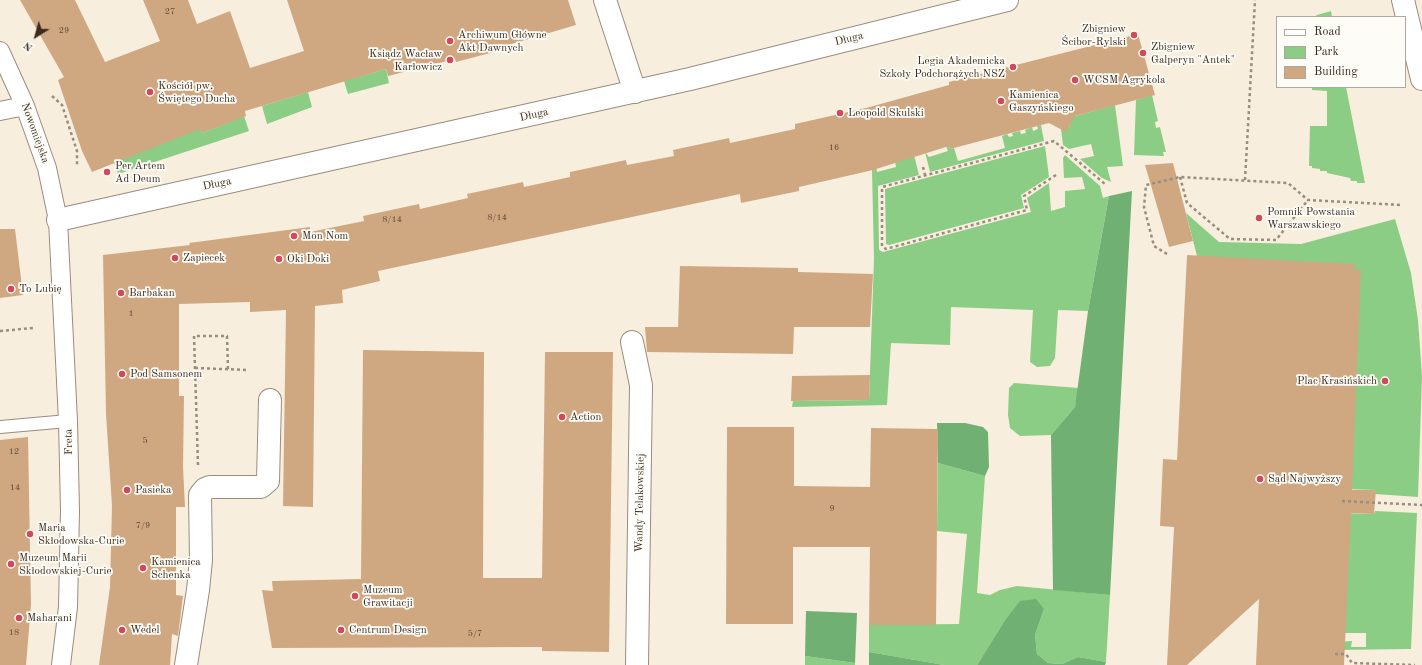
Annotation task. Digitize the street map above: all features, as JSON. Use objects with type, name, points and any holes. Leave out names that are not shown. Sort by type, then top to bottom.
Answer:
[{"type":"street","points":[[605,0],[635,92]]},
{"type":"street","name":"Długa","points":[[58,220],[635,92],[1007,0]]},
{"type":"street","points":[[1403,0],[1422,79]]},
{"type":"street","name":"Nowomiejska","points":[[0,51],[25,106],[47,168],[58,220]]},
{"type":"street","points":[[0,111],[25,106]]},
{"type":"street","name":"Freta","points":[[58,220],[68,421],[70,511],[68,607],[61,665]]},
{"type":"street","name":"Wandy Telakowskiej","points":[[632,342],[641,385],[637,665]]},
{"type":"street","points":[[186,665],[198,590],[201,560],[200,500],[202,491],[210,487],[261,487],[268,481],[270,400]]},
{"type":"lane","points":[[0,427],[68,421]]},
{"type":"path","points":[[1245,180],[1255,0]]},
{"type":"path","points":[[52,96],[62,104],[77,151],[77,167]]},
{"type":"path","points":[[69,128],[74,126]]},
{"type":"path","points":[[1056,175],[1024,196],[1027,210],[886,249],[884,248],[882,187],[1054,141],[1105,184]]},
{"type":"path","points":[[923,167],[925,175]]},
{"type":"path","points":[[1180,177],[1187,203],[1230,239],[1276,240],[1308,200]]},
{"type":"path","points":[[1167,254],[1154,246],[1144,207],[1146,185],[1180,177],[1288,183],[1308,200],[1402,205]]},
{"type":"path","points":[[0,331],[33,328]]},
{"type":"path","points":[[202,491],[198,472],[194,336],[227,336],[228,369]]},
{"type":"path","points":[[195,368],[249,370]]},
{"type":"path","points":[[1342,501],[1422,505]]},
{"type":"path","points":[[1335,654],[1346,654],[1350,664],[1415,665]]},
{"type":"green space","points":[[1331,11],[1332,16],[1316,16]]},
{"type":"green space","points":[[386,69],[389,83],[348,94],[344,81]]},
{"type":"green space","points":[[1312,88],[1346,88],[1365,183],[1357,183],[1357,181],[1351,181],[1350,178],[1327,173],[1327,171],[1320,171],[1320,169],[1309,166],[1310,126],[1327,126],[1327,91],[1312,90]]},
{"type":"green space","points":[[308,92],[312,107],[267,124],[262,106]]},
{"type":"green space","points":[[1152,95],[1158,121],[1155,122],[1156,128],[1160,127],[1166,152],[1163,152],[1164,156],[1134,155],[1136,100]]},
{"type":"green space","points":[[1115,105],[1123,166],[1107,167],[1111,182],[1102,178],[1080,159],[1094,156],[1091,144],[1069,149],[1063,145],[1061,129],[1069,127],[1072,117]]},
{"type":"green space","points":[[244,116],[249,131],[118,174],[114,162],[200,128],[202,133]]},
{"type":"green space","points":[[1041,125],[1044,141],[930,172],[925,152],[929,157],[948,151],[946,146],[949,145],[950,149],[954,148],[958,161],[1005,148],[1002,136],[1007,134],[1009,137],[1013,136],[1012,133],[1020,131],[1021,134],[1026,133],[1025,130],[1032,127],[1033,131],[1038,129],[1037,126]]},
{"type":"green space","points":[[1045,146],[1049,177],[1021,195],[1024,208],[889,245],[886,244],[885,189]]},
{"type":"green space","points":[[914,155],[919,175],[878,186],[879,250],[883,252],[1031,212],[1027,198],[1049,183],[1051,211],[1065,207],[1065,191],[1085,189],[1082,177],[1064,178],[1063,158],[1065,155],[1100,186],[1103,198],[1109,196],[1088,311],[1058,310],[1055,358],[1050,366],[1037,367],[1030,362],[1033,310],[951,307],[950,345],[891,343],[887,405],[792,407],[793,401],[869,400],[874,259],[872,170],[876,166],[877,172],[896,167],[895,161]]},
{"type":"green space","points":[[1132,191],[1110,595],[1053,590],[1051,435],[1075,407],[1088,311],[1109,196]]},
{"type":"green space","points":[[1186,213],[1219,242],[1301,244],[1395,219],[1411,273],[1418,320],[1422,376],[1418,497],[1375,494],[1376,490],[1342,489],[1197,256]]},
{"type":"green space","points":[[1014,383],[1079,388],[1075,407],[1051,435],[1020,436],[1010,428],[1008,415],[1009,388]]},
{"type":"green space","points":[[937,423],[965,423],[983,427],[988,432],[989,467],[985,476],[938,463]]},
{"type":"green space","points":[[938,463],[985,476],[977,593],[990,595],[1000,590],[1017,586],[1110,595],[1106,662],[1078,657],[1062,664],[1048,663],[1037,654],[1035,635],[1044,609],[1020,602],[1005,620],[977,665],[944,665],[869,652],[869,625],[959,624],[967,534],[937,531]]},
{"type":"green space","points":[[1375,511],[1417,513],[1411,649],[1335,650],[1335,642],[1352,641],[1351,647],[1366,647],[1366,633],[1336,633],[1341,513],[1374,514]]},
{"type":"green space","points":[[1036,599],[1044,609],[1035,635],[1037,654],[1048,663],[1062,664],[1078,657],[1106,662],[1105,665],[977,665],[1005,620],[1020,601]]},
{"type":"green space","points":[[806,611],[857,613],[855,663],[805,656]]},
{"type":"green space","points":[[869,652],[944,665],[869,665]]},
{"type":"green space","points":[[805,656],[855,663],[855,665],[805,665]]},
{"type":"building","points":[[20,0],[75,0],[105,62],[160,41],[143,0],[188,0],[197,24],[230,11],[250,68],[304,51],[287,0],[568,0],[576,25],[508,45],[509,48],[456,62],[455,59],[388,76],[386,69],[245,111],[246,116],[202,133],[200,129],[92,172],[82,151],[58,80],[64,77]]},
{"type":"building","points":[[1138,34],[1155,95],[1075,116],[1066,132],[1049,123],[950,149],[949,146],[873,170],[799,187],[799,191],[741,203],[740,194],[378,271],[380,281],[342,290],[343,303],[315,306],[313,507],[283,506],[286,310],[250,312],[250,302],[179,304],[179,396],[184,396],[183,467],[185,507],[176,507],[176,595],[183,596],[178,636],[172,634],[170,665],[99,665],[110,587],[112,506],[106,414],[103,255],[190,245],[189,243],[310,227],[310,232],[364,221],[363,216],[419,204],[420,209],[468,198],[467,194],[523,182],[524,187],[570,177],[570,172],[626,160],[627,165],[674,156],[673,150],[729,138],[730,143],[795,129],[795,124],[866,108],[949,85],[949,82]]},
{"type":"building","points":[[1173,163],[1193,241],[1169,247],[1145,165]]},
{"type":"building","points":[[0,229],[15,229],[23,295],[0,298]]},
{"type":"building","points":[[1187,255],[1355,264],[1355,270],[1361,270],[1352,490],[1376,490],[1374,514],[1351,513],[1344,665],[1256,665],[1259,599],[1187,665],[1167,665],[1174,527],[1160,526],[1163,459],[1177,460]]},
{"type":"building","points":[[680,266],[798,268],[798,272],[873,274],[870,327],[794,327],[793,354],[647,352],[645,327],[678,327]]},
{"type":"building","points":[[363,350],[484,352],[483,578],[542,578],[545,352],[613,352],[609,652],[542,651],[542,647],[272,648],[262,590],[273,591],[272,581],[361,579]]},
{"type":"building","points":[[870,375],[869,400],[791,401],[792,376]]},
{"type":"building","points":[[727,427],[794,427],[794,486],[870,487],[871,428],[938,429],[936,625],[869,625],[870,547],[793,547],[793,624],[726,624]]},
{"type":"building","points":[[28,437],[31,605],[26,665],[0,665],[0,440]]},
{"type":"place","name":"Zbigniew Ścibor-Rylski","points":[[1134,35]]},
{"type":"place","name":"Archiwum Główne Akt Dawnych","points":[[450,41]]},
{"type":"place","name":"Zbigniew Galperyn \"Antek\"","points":[[1143,53]]},
{"type":"place","name":"Ksiądz Wacław Karłowicz","points":[[450,60]]},
{"type":"place","name":"Legia Akademicka Szkoły Podchorążych NSZ","points":[[1013,67]]},
{"type":"place","name":"WCSM Agrykola","points":[[1075,80]]},
{"type":"place","name":"Kościół pw. Świętego Ducha","points":[[150,92]]},
{"type":"place","name":"Kamienica Gaszyńskiego","points":[[1001,101]]},
{"type":"place","name":"Leopold Skulski","points":[[840,113]]},
{"type":"place","name":"Per Artem Ad Deum","points":[[107,172]]},
{"type":"place","name":"Pomnik Powstania Warszawskiego","points":[[1259,218]]},
{"type":"place","name":"Mon Nom","points":[[294,236]]},
{"type":"place","name":"Zapiecek","points":[[175,258]]},
{"type":"place","name":"Oki Doki","points":[[279,259]]},
{"type":"place","name":"To Lubię","points":[[11,289]]},
{"type":"place","name":"Barbakan","points":[[121,293]]},
{"type":"place","name":"Pod Samsonem","points":[[122,374]]},
{"type":"place","name":"Plac Krasińskich","points":[[1385,381]]},
{"type":"place","name":"Action","points":[[562,417]]},
{"type":"place","name":"Sąd Najwyższy","points":[[1260,479]]},
{"type":"place","name":"Pasieka","points":[[127,490]]},
{"type":"place","name":"Maria Skłodowska-Curie","points":[[30,534]]},
{"type":"place","name":"Muzeum Marii Skłodowskiej-Curie","points":[[11,564]]},
{"type":"place","name":"Kamienica Schenka","points":[[143,568]]},
{"type":"place","name":"Muzeum Grawitacji","points":[[355,596]]},
{"type":"place","name":"Maharani","points":[[19,618]]},
{"type":"place","name":"Wedel","points":[[122,630]]},
{"type":"place","name":"Centrum Design","points":[[341,630]]}]
